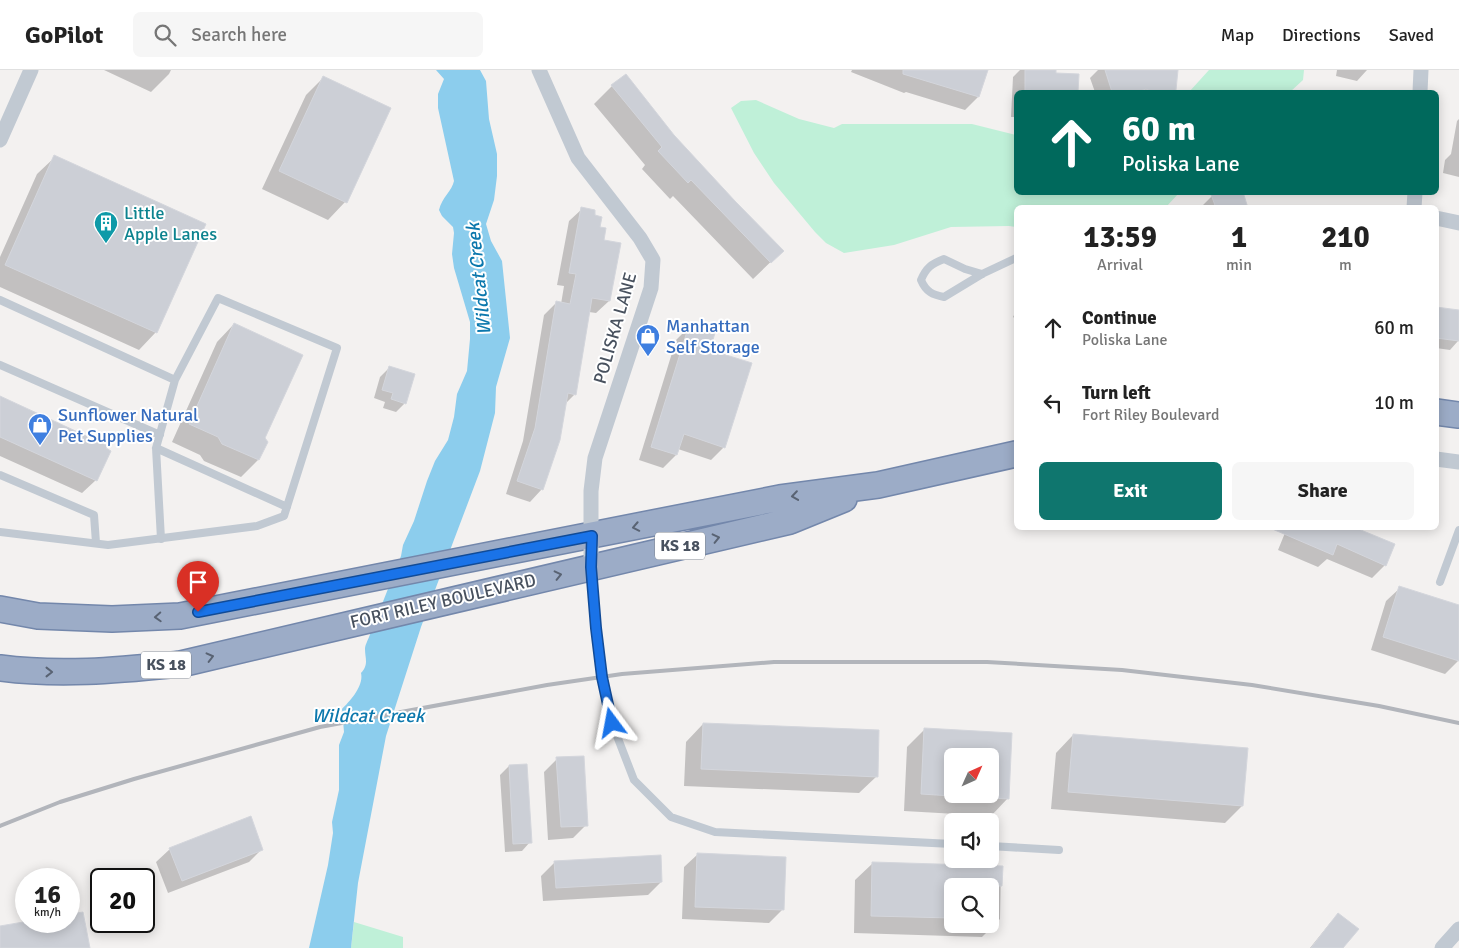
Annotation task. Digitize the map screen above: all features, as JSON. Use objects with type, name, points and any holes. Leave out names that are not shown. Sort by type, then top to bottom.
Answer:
[{"type":"highway","points":[[1439,412],[1459,415]]},
{"type":"highway","name":"FORT RILEY BOULEVARD","points":[[0,609],[38,616],[112,619],[180,616],[780,498],[878,485],[1014,454]]},
{"type":"highway","name":"FORT RILEY BOULEVARD","points":[[0,668],[26,671],[100,672],[181,664],[790,521],[878,485]]},
{"type":"street","points":[[0,140],[31,70]]},
{"type":"street","name":"POLISKA LANE","points":[[539,70],[578,158],[640,238],[653,260],[651,288],[595,458],[591,491],[591,567]]},
{"type":"street","points":[[1420,90],[1421,70]]},
{"type":"street","points":[[1439,219],[1459,223]]},
{"type":"street","points":[[1439,459],[1459,462]]},
{"type":"street","points":[[1442,948],[1459,929]]},
{"type":"lane","points":[[982,274],[965,269],[944,259],[935,262],[926,269],[922,280],[925,288],[933,295],[944,297],[982,274],[1014,259]]},
{"type":"lane","points":[[0,532],[108,544],[161,538],[257,526],[284,516],[337,348],[218,298],[175,380],[156,448],[161,538]]},
{"type":"lane","points":[[0,300],[175,380]]},
{"type":"lane","points":[[0,365],[160,435]]},
{"type":"lane","points":[[156,448],[286,507]]},
{"type":"lane","points":[[0,475],[94,515],[96,543]]},
{"type":"lane","points":[[1440,582],[1459,530]]},
{"type":"lane","points":[[591,567],[602,677],[612,723],[634,780],[671,817],[715,832],[944,844]]},
{"type":"lane","points":[[999,847],[1059,850]]},
{"type":"green space","points":[[1209,70],[1304,70],[1303,80],[1292,90],[1191,90]]},
{"type":"green space","points":[[756,100],[799,119],[834,128],[842,124],[972,124],[1014,134],[1014,195],[1177,195],[1168,205],[1014,205],[1014,227],[951,227],[894,245],[844,253],[826,243],[815,232],[774,183],[754,153],[731,108],[741,101]]},
{"type":"green space","points":[[354,922],[403,937],[403,948],[351,948]]},
{"type":"water","name":"Wildcat Creek","points":[[436,70],[480,70],[486,81],[489,119],[497,154],[497,176],[494,200],[486,224],[491,241],[502,261],[510,338],[496,387],[495,413],[480,471],[421,627],[386,736],[358,883],[351,948],[309,948],[328,865],[333,833],[332,822],[339,790],[339,745],[344,732],[342,709],[356,693],[360,683],[361,673],[366,664],[366,644],[401,556],[403,545],[414,521],[435,461],[448,440],[457,394],[467,371],[470,322],[454,268],[452,254],[453,227],[439,210],[454,181],[438,108],[438,94],[444,79]]},
{"type":"building","points":[[903,70],[988,70],[979,97],[903,74]]},
{"type":"building","points":[[1025,70],[1056,70],[1056,73],[1079,74],[1078,90],[1025,90]]},
{"type":"building","points":[[1105,70],[1178,70],[1176,90],[1111,90]]},
{"type":"building","points":[[626,74],[674,135],[784,251],[771,263],[691,180],[688,183],[658,151],[662,147],[611,85]]},
{"type":"building","points":[[323,76],[391,108],[347,203],[279,171]]},
{"type":"building","name":"Little Apple Lanes","points":[[54,155],[206,224],[157,333],[5,265]]},
{"type":"building","points":[[1211,195],[1244,195],[1247,205],[1215,205]]},
{"type":"building","points":[[581,207],[595,210],[595,215],[602,217],[600,227],[606,228],[604,240],[621,243],[610,301],[592,298],[576,395],[568,393],[560,440],[543,490],[517,481],[535,428],[556,301],[570,304],[576,274],[569,273]]},
{"type":"building","points":[[1439,307],[1459,310],[1459,341],[1439,338]]},
{"type":"building","points":[[234,323],[303,355],[265,438],[268,442],[259,460],[222,444],[218,437],[189,424]]},
{"type":"building","points":[[689,325],[715,333],[710,350],[752,363],[725,448],[684,434],[677,455],[651,447]]},
{"type":"building","points":[[389,366],[415,374],[406,404],[391,399],[393,393],[382,390]]},
{"type":"building","points":[[0,396],[108,446],[106,448],[111,451],[97,481],[0,437]]},
{"type":"building","points":[[1275,530],[1361,530],[1395,544],[1386,566],[1337,544],[1333,555]]},
{"type":"building","points":[[1399,586],[1459,605],[1459,661],[1383,637]]},
{"type":"building","points":[[703,723],[879,730],[878,777],[701,769]]},
{"type":"building","points":[[924,728],[1012,733],[1009,799],[999,798],[999,748],[944,748],[944,795],[921,794]]},
{"type":"building","points":[[1073,734],[1248,748],[1243,806],[1068,792]]},
{"type":"building","points":[[584,756],[588,826],[561,827],[556,757]]},
{"type":"building","points":[[527,764],[532,843],[513,844],[509,765]]},
{"type":"building","points":[[251,816],[263,850],[182,881],[169,848]]},
{"type":"building","points":[[697,853],[786,857],[784,910],[695,907]]},
{"type":"building","points":[[661,855],[662,882],[556,888],[554,861]]},
{"type":"building","points":[[872,862],[944,864],[944,868],[999,868],[999,866],[1003,866],[1002,886],[999,886],[999,878],[944,878],[944,918],[871,916]]},
{"type":"building","points":[[80,912],[83,912],[90,948],[0,948],[0,926],[15,923],[15,933],[80,933]]},
{"type":"building","points":[[1338,913],[1359,929],[1343,948],[1311,948]]},
{"type":"railway","points":[[0,826],[60,802],[134,779],[320,727],[547,685],[622,674],[774,662],[987,662],[1122,670],[1252,685],[1379,706],[1459,723]]},
{"type":"place","name":"Little Apple Lanes","points":[[106,244]]},
{"type":"place","name":"Manhattan Self Storage","points":[[648,357]]},
{"type":"place","name":"Sunflower Natural Pet Supplies","points":[[40,446]]},
{"type":"route","points":[[198,612],[592,536],[591,567],[596,628],[602,677],[612,723]]}]
